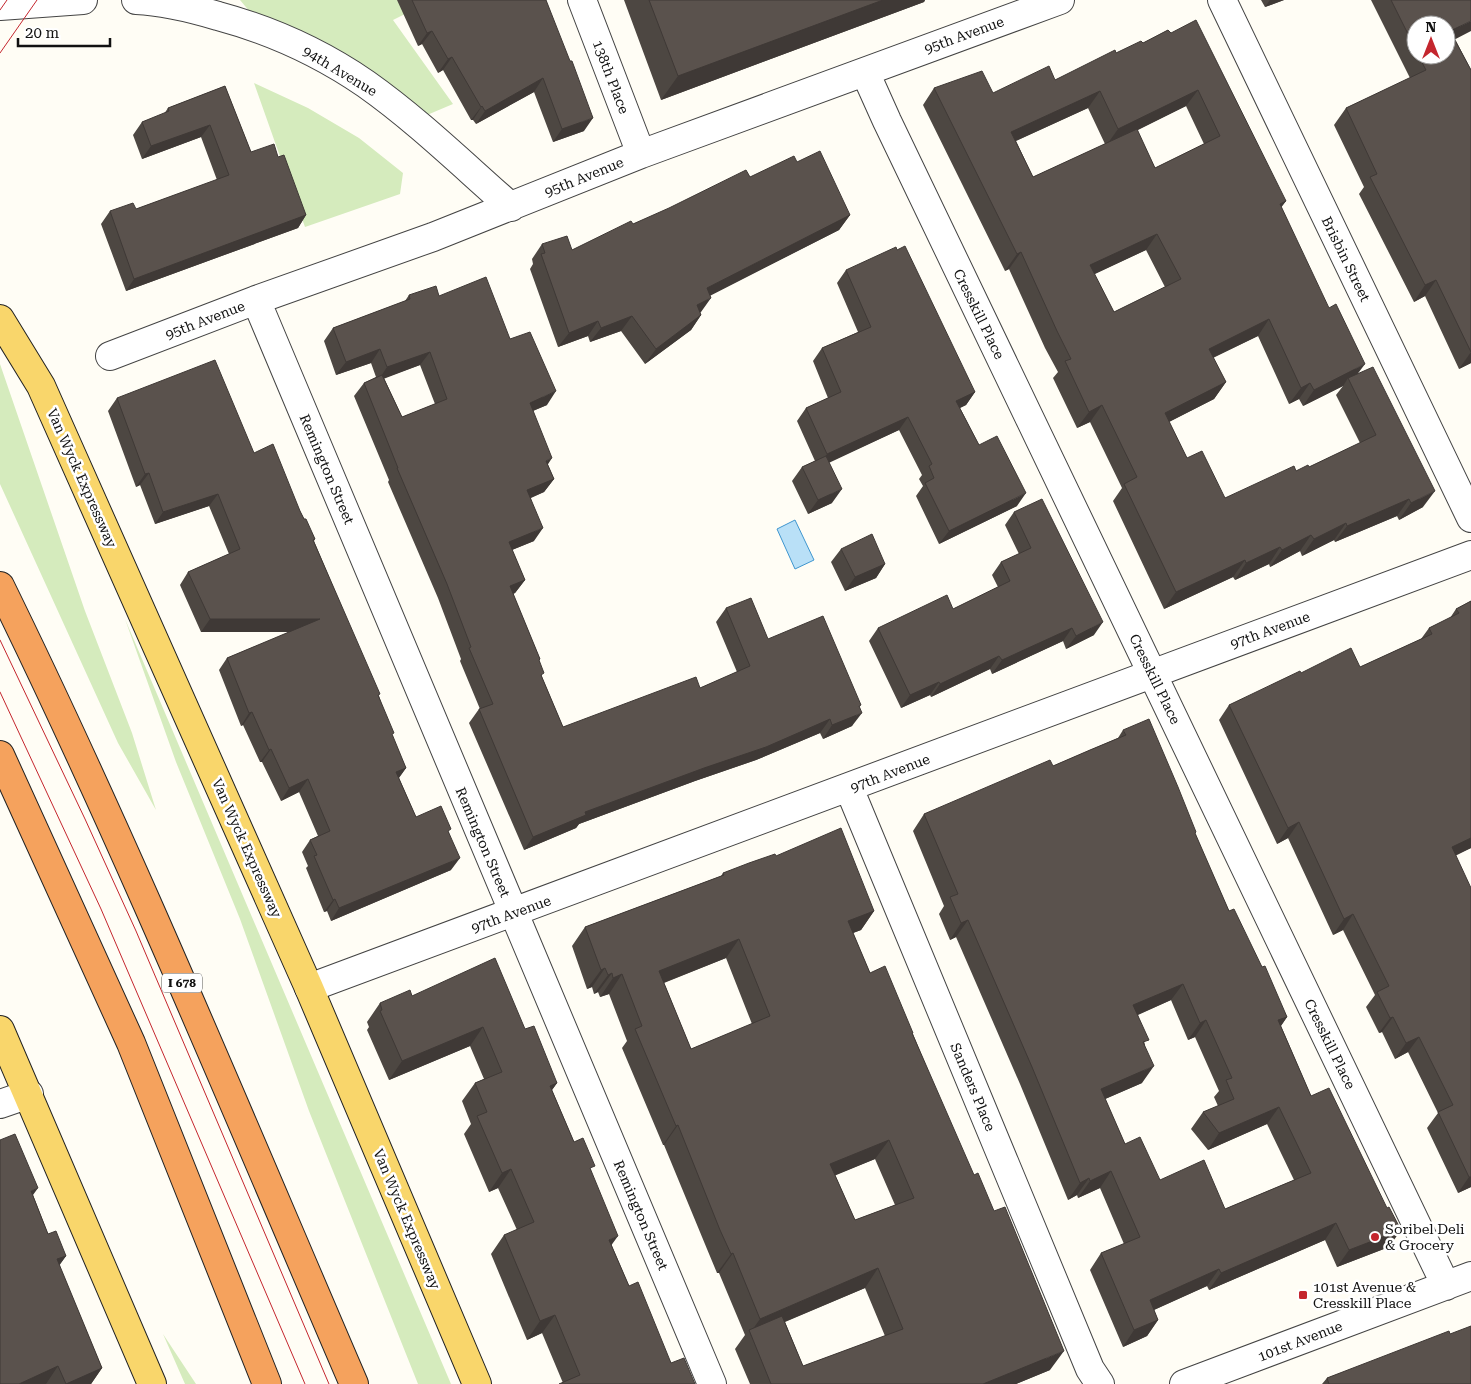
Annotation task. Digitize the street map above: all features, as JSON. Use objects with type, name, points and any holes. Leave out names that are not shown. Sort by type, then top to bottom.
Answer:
[{"type":"highway","name":"I 678","points":[[0,586],[51,691],[200,1024],[354,1384]]},
{"type":"highway","points":[[0,756],[131,1042],[266,1384]]},
{"type":"main road","name":"Van Wyck Expressway","points":[[0,319],[41,386],[309,988],[477,1384]]},
{"type":"main road","points":[[0,1030],[152,1384]]},
{"type":"street","points":[[0,6],[84,0]]},
{"type":"street","name":"94th Avenue","points":[[136,0],[191,8],[242,23],[278,36],[314,53],[365,84],[446,150],[511,207]]},
{"type":"street","name":"138th Place","points":[[582,0],[641,154]]},
{"type":"street","name":"95th Avenue","points":[[110,356],[256,300],[433,237],[641,154],[1060,0]]},
{"type":"street","name":"Brisbin Street","points":[[1222,0],[1471,518]]},
{"type":"street","name":"Cresskill Place","points":[[865,72],[881,109],[1446,1286]]},
{"type":"street","name":"Remington Street","points":[[256,300],[712,1384]]},
{"type":"street","name":"97th Avenue","points":[[309,988],[1471,555]]},
{"type":"street","name":"Sanders Place","points":[[848,788],[1086,1360],[1100,1384]]},
{"type":"street","points":[[0,1104],[29,1094]]},
{"type":"street","name":"101st Avenue","points":[[1184,1384],[1471,1276]]},
{"type":"green space","points":[[240,0],[403,0],[407,13],[393,20],[453,104],[427,115],[368,70],[303,32],[250,12]]},
{"type":"green space","points":[[254,83],[308,108],[359,138],[403,173],[400,194],[305,227]]},
{"type":"green space","points":[[0,364],[85,611],[132,733],[156,810],[118,743],[0,484]]},
{"type":"green space","points":[[125,619],[451,1384],[418,1384],[309,1111],[240,919],[176,762]]},
{"type":"green space","points":[[163,1334],[196,1384],[185,1384]]},
{"type":"water","points":[[795,520],[814,560],[795,569],[777,529]]},
{"type":"building","points":[[412,0],[546,0],[570,61],[572,61],[593,118],[562,129],[543,78],[485,111],[452,57],[448,59],[432,31],[427,33]]},
{"type":"building","points":[[649,0],[883,0],[678,76]]},
{"type":"building","points":[[1391,0],[1471,0],[1471,21],[1456,28],[1456,15],[1406,15],[1406,30]]},
{"type":"building","points":[[1196,20],[1286,201],[1280,204],[1329,308],[1336,304],[1365,364],[1314,390],[1310,383],[1301,388],[1269,319],[1209,349],[1226,382],[1165,413],[1187,458],[1202,451],[1225,498],[1294,466],[1296,471],[1308,465],[1309,467],[1376,435],[1348,378],[1373,367],[1435,491],[1411,503],[1409,499],[1347,526],[1346,523],[1314,539],[1311,535],[1282,550],[1280,547],[1246,563],[1245,560],[1176,592],[1124,484],[1137,477],[1102,405],[1089,412],[1065,361],[1071,359],[1021,252],[1017,254],[934,88],[982,71],[993,93],[1049,66],[1055,80],[1115,50],[1116,53],[1141,41],[1143,43],[1168,30],[1171,33]],"holes":[[[1198,90],[1220,136],[1155,168],[1137,129],[1033,177],[1011,132],[1100,91],[1118,129]],[[1157,234],[1181,279],[1114,312],[1090,265]]]},
{"type":"building","points":[[1456,42],[1471,70],[1471,352],[1436,280],[1425,285],[1370,177],[1377,174],[1346,108],[1426,70],[1423,65],[1456,65]]},
{"type":"building","points":[[225,86],[251,152],[274,144],[278,157],[284,155],[306,215],[134,279],[110,211],[133,203],[136,209],[229,175],[210,125],[151,146],[142,122],[169,111],[168,108]]},
{"type":"building","points":[[820,151],[850,215],[707,288],[711,298],[697,305],[701,315],[656,349],[632,316],[601,328],[598,321],[569,333],[541,254],[545,253],[542,244],[567,236],[572,250],[631,221],[633,224],[669,208],[746,170],[750,177],[794,156],[797,162]]},
{"type":"building","points":[[905,246],[975,392],[956,401],[979,445],[997,436],[1026,493],[949,531],[925,483],[934,478],[929,466],[932,464],[908,417],[827,454],[806,408],[841,392],[822,348],[871,327],[846,270],[896,247],[897,250]]},
{"type":"building","points":[[486,277],[510,339],[530,332],[556,391],[530,403],[552,458],[546,461],[554,479],[527,490],[543,528],[509,542],[525,580],[510,586],[540,659],[544,673],[541,675],[563,727],[696,677],[700,688],[750,666],[726,608],[751,598],[768,639],[823,616],[861,705],[859,706],[862,713],[832,725],[830,719],[766,747],[585,812],[586,815],[533,837],[479,709],[493,704],[469,648],[471,647],[447,584],[397,468],[364,383],[382,375],[402,417],[447,399],[430,352],[387,367],[380,349],[346,362],[333,328],[410,299],[409,295],[436,286],[439,296]]},
{"type":"building","points":[[215,360],[254,453],[273,444],[300,511],[304,519],[306,519],[315,539],[313,540],[380,694],[378,695],[406,768],[396,772],[416,817],[441,806],[451,829],[448,831],[460,858],[339,908],[335,899],[333,900],[314,856],[317,855],[310,840],[330,831],[308,779],[289,788],[252,712],[249,713],[227,658],[320,619],[210,619],[188,572],[240,549],[218,494],[163,512],[149,473],[145,474],[117,398]]},
{"type":"building","points":[[826,456],[842,489],[818,500],[802,467]]},
{"type":"building","points":[[1042,499],[1103,622],[1076,636],[1072,628],[1002,660],[999,656],[940,684],[939,682],[910,695],[878,628],[947,595],[953,609],[1010,581],[1001,562],[1031,548],[1014,512]]},
{"type":"building","points":[[872,534],[885,564],[855,577],[841,549]]},
{"type":"building","points":[[1471,601],[1471,838],[1452,847],[1471,888],[1471,1177],[1469,1177],[1438,1112],[1453,1105],[1419,1037],[1406,1043],[1393,1017],[1390,1018],[1377,992],[1389,986],[1353,914],[1344,919],[1299,822],[1288,828],[1229,705],[1351,648],[1360,667],[1432,634],[1429,628],[1459,613],[1456,609]]},
{"type":"building","points":[[1149,719],[1229,911],[1234,909],[1262,967],[1265,966],[1287,1017],[1278,1020],[1311,1096],[1329,1088],[1387,1208],[1389,1207],[1401,1230],[1349,1250],[1336,1223],[1221,1273],[1219,1269],[1150,1300],[1158,1320],[1134,1330],[1101,1253],[1140,1237],[1111,1171],[1090,1181],[1089,1178],[1080,1183],[968,920],[961,923],[950,897],[958,894],[924,814],[1050,760],[1053,766],[1126,735],[1123,730]],"holes":[[[1183,984],[1200,1023],[1206,1020],[1232,1078],[1226,1080],[1234,1099],[1203,1112],[1219,1133],[1279,1107],[1311,1173],[1225,1209],[1204,1160],[1160,1180],[1140,1137],[1125,1144],[1101,1089],[1154,1066],[1143,1042],[1149,1040],[1133,1005]]]},
{"type":"building","points":[[841,828],[874,911],[848,921],[870,973],[885,966],[974,1175],[978,1173],[994,1211],[1005,1207],[1064,1351],[983,1384],[771,1384],[749,1330],[782,1316],[803,1366],[903,1329],[878,1268],[760,1319],[733,1253],[731,1254],[720,1230],[678,1125],[676,1126],[635,1029],[642,1026],[622,974],[613,978],[612,973],[608,975],[605,968],[601,970],[585,927],[724,875],[723,873],[749,863],[775,854],[776,856]],"holes":[[[739,939],[770,1016],[691,1049],[659,971]],[[889,1140],[914,1198],[855,1220],[830,1164]]]},
{"type":"building","points":[[495,958],[525,1029],[534,1026],[557,1083],[550,1086],[574,1142],[583,1138],[595,1166],[590,1168],[618,1236],[609,1240],[629,1286],[638,1282],[671,1363],[684,1358],[695,1384],[559,1384],[580,1375],[555,1315],[540,1321],[504,1235],[534,1222],[511,1169],[502,1173],[477,1116],[487,1112],[475,1083],[502,1072],[483,1027],[402,1061],[380,1011],[382,1010],[380,1003],[410,990],[412,996]]},
{"type":"building","points":[[15,1134],[38,1188],[31,1191],[48,1234],[56,1231],[66,1256],[57,1259],[102,1368],[66,1384],[58,1366],[19,1384],[0,1384],[0,1140]]},
{"type":"building","points":[[1471,1326],[1471,1384],[1329,1384],[1327,1378],[1449,1331],[1450,1334]]},
{"type":"tram line","points":[[0,10],[7,0]]},
{"type":"tram line","points":[[0,53],[37,0]]},
{"type":"tram line","points":[[0,640],[136,931],[329,1384]]},
{"type":"tram line","points":[[0,692],[101,909],[305,1384]]},
{"type":"place","name":"Soribel Deli & Grocery","points":[[1375,1237]]},
{"type":"place","name":"101st Avenue & Cresskill Place","points":[[1303,1295]]}]
